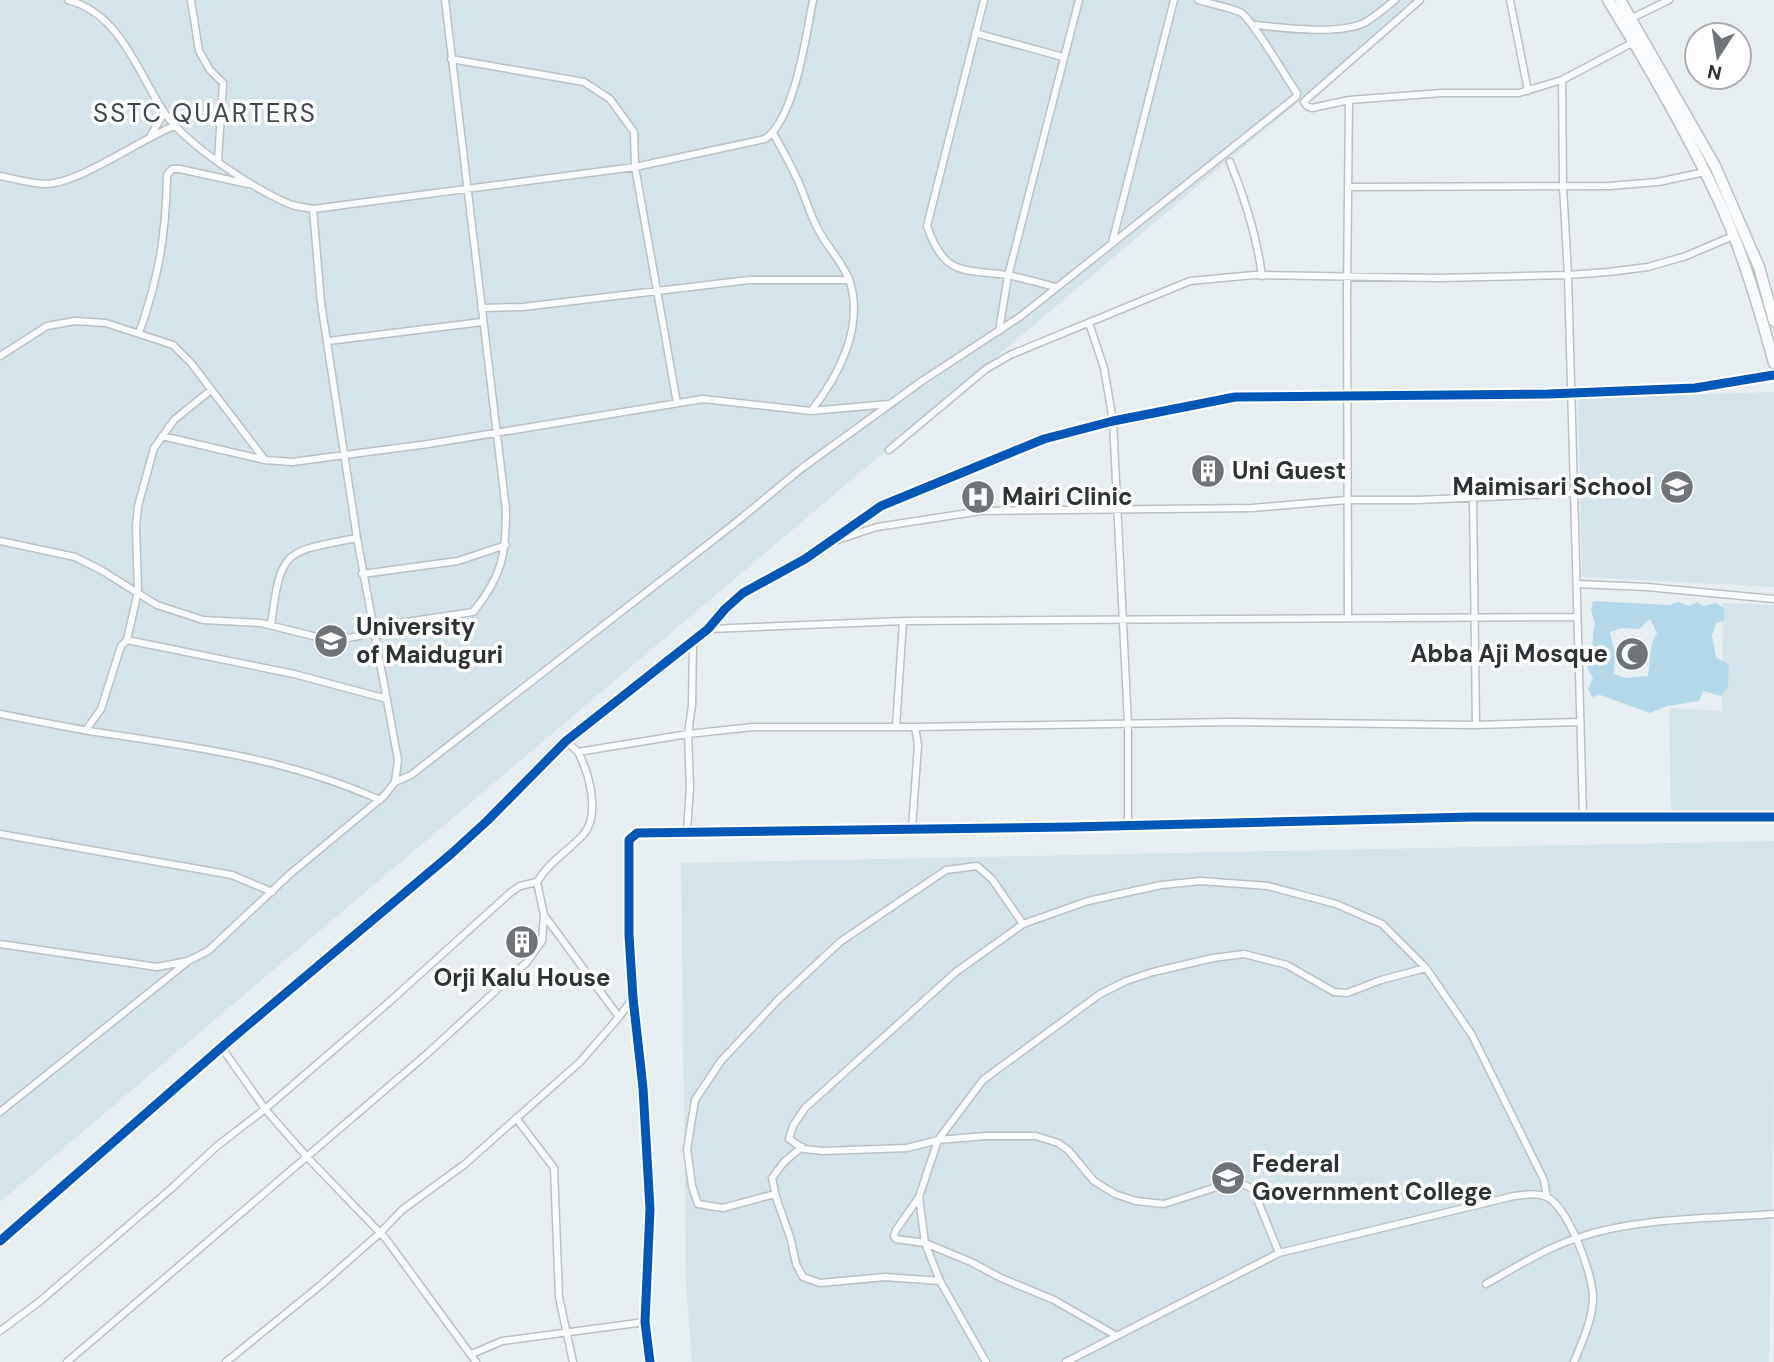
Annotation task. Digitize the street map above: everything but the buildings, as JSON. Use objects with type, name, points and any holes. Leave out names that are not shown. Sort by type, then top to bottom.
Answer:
[{"type":"highway","points":[[1608,0],[1627,21],[1695,141],[1757,300],[1774,363]]},
{"type":"highway","points":[[1620,0],[1634,42],[1695,141],[1714,166],[1755,257],[1774,321]]},
{"type":"street","points":[[68,0],[98,16],[113,29],[129,50],[174,126],[251,185],[287,204],[313,209],[635,167],[765,139],[773,134],[792,96],[813,0]]},
{"type":"street","points":[[191,0],[199,51],[210,70],[223,83],[218,160]]},
{"type":"street","points":[[0,541],[75,557],[138,591],[157,605],[203,620],[271,625],[313,636],[342,639],[359,636],[373,627],[473,612],[502,566],[506,545],[506,510],[445,0]]},
{"type":"street","points":[[984,0],[927,226],[934,246],[952,265],[969,272],[1008,275],[1055,287]]},
{"type":"street","points":[[999,332],[1008,275],[1079,0]]},
{"type":"street","points":[[1112,243],[1174,0]]},
{"type":"street","points":[[0,1112],[188,961],[208,951],[290,874],[380,800],[395,782],[411,775],[802,468],[943,368],[999,332],[1296,97],[1297,93],[1260,39],[1255,25],[1241,12],[1198,0]]},
{"type":"street","points":[[1255,25],[1306,29],[1352,27],[1372,18],[1395,0]]},
{"type":"street","points":[[1420,0],[1304,102],[1307,106],[1442,93],[1519,93],[1562,80],[1634,42]]},
{"type":"street","points":[[1510,0],[1528,90]]},
{"type":"street","points":[[1627,21],[1669,0]]},
{"type":"street","points":[[975,33],[1063,57]]},
{"type":"street","points":[[451,59],[584,82],[610,99],[635,132],[635,167],[677,403]]},
{"type":"street","points":[[1562,80],[1583,816]]},
{"type":"street","points":[[1348,618],[1349,100]]},
{"type":"street","points":[[151,135],[164,113]]},
{"type":"street","points":[[0,176],[45,184],[70,180],[151,135],[174,126]]},
{"type":"street","points":[[773,134],[799,183],[818,229],[849,280],[854,313],[838,373],[811,411]]},
{"type":"street","points":[[1230,163],[1259,251],[1262,276]]},
{"type":"street","points":[[139,332],[150,303],[164,244],[167,175],[172,169],[180,169],[251,185]]},
{"type":"street","points":[[1348,187],[1609,186],[1658,182],[1705,172]]},
{"type":"street","points":[[313,209],[321,303],[362,574],[398,760],[395,782]]},
{"type":"street","points":[[889,450],[986,369],[1010,355],[1128,304],[1190,281],[1262,276],[1439,278],[1568,275],[1648,267],[1686,256],[1733,236]]},
{"type":"street","points":[[481,308],[523,307],[749,280],[849,280]]},
{"type":"street","points":[[328,341],[482,322]]},
{"type":"street","points":[[0,356],[47,326],[66,323],[106,323],[173,345],[191,363],[265,460]]},
{"type":"street","points":[[1089,323],[1104,368],[1113,421],[1128,724],[1128,825]]},
{"type":"street","points":[[0,1241],[460,846],[566,741],[708,629],[743,593],[829,542],[881,506],[1044,439],[1113,421],[1235,397],[1571,393],[1695,388],[1774,375]]},
{"type":"street","points":[[86,730],[101,709],[121,646],[127,640],[138,591],[138,506],[155,448],[174,420],[211,390]]},
{"type":"street","points":[[162,436],[265,460],[292,462],[498,433],[677,403],[715,400],[811,411],[891,404]]},
{"type":"street","points":[[829,542],[877,527],[981,511],[1252,508],[1347,500],[1574,493]]},
{"type":"street","points":[[1473,498],[1476,725]]},
{"type":"street","points":[[271,625],[276,588],[283,565],[294,553],[305,548],[357,538]]},
{"type":"street","points":[[362,574],[458,561],[506,545]]},
{"type":"street","points":[[1577,584],[1647,587],[1774,599]]},
{"type":"street","points":[[708,629],[903,621],[1348,618],[1476,620],[1577,617]]},
{"type":"street","points":[[896,727],[903,621]]},
{"type":"street","points":[[127,640],[294,674],[387,699]]},
{"type":"street","points":[[687,831],[693,640]]},
{"type":"street","points":[[0,714],[222,751],[312,772],[380,800]]},
{"type":"street","points":[[578,752],[688,734],[753,727],[1230,722],[1476,725],[1580,722]]},
{"type":"street","points":[[912,829],[918,746],[915,727]]},
{"type":"street","points":[[67,1362],[438,1045],[527,962],[542,941],[544,915],[537,882],[545,868],[585,833],[593,813],[587,768],[578,752],[566,741]]},
{"type":"street","points":[[650,1362],[645,1322],[650,1209],[643,1088],[629,935],[629,840],[637,833],[1583,816],[1774,817]]},
{"type":"street","points":[[0,834],[232,875],[272,892]]},
{"type":"street","points":[[775,1194],[723,1208],[698,1204],[692,1186],[687,1150],[695,1100],[721,1061],[778,1000],[840,942],[946,870],[977,866],[992,879],[1024,924]]},
{"type":"street","points":[[1279,1253],[1253,1189],[1240,1183],[1223,1185],[1164,1204],[1149,1204],[1115,1194],[1094,1181],[1068,1150],[1058,1143],[1035,1136],[938,1140],[907,1148],[879,1150],[823,1151],[802,1147],[789,1139],[793,1126],[805,1108],[956,972],[1024,924],[1088,901],[1161,885],[1201,881],[1268,886],[1336,904],[1382,924],[1426,968],[1472,1035],[1508,1102],[1544,1180],[1547,1197]]},
{"type":"street","points":[[0,1331],[39,1302],[217,1146],[265,1109],[388,1003],[510,892],[520,886],[537,882]]},
{"type":"street","points":[[544,915],[620,1017]]},
{"type":"street","points":[[0,944],[157,967],[188,961]]},
{"type":"street","points":[[1115,1335],[1054,1300],[925,1243],[896,1239],[894,1236],[919,1197],[938,1140],[983,1080],[1100,994],[1126,981],[1213,958],[1244,954],[1287,965],[1334,992],[1347,993],[1381,980],[1426,968]]},
{"type":"street","points":[[226,1362],[380,1233],[402,1210],[465,1164],[580,1062],[620,1017],[633,998]]},
{"type":"street","points":[[222,1048],[265,1109],[380,1233],[476,1362]]},
{"type":"street","points":[[516,1118],[554,1168],[559,1297],[573,1362]]},
{"type":"street","points":[[802,1147],[784,1162],[772,1178],[796,1265],[803,1277],[820,1283],[885,1277],[940,1280]]},
{"type":"street","points":[[1066,1362],[1279,1253],[1514,1196],[1534,1194],[1547,1197],[1567,1218],[1589,1269],[1593,1301],[1589,1324],[1574,1362]]},
{"type":"street","points":[[919,1197],[925,1243],[940,1280],[986,1362]]},
{"type":"street","points":[[1486,1284],[1575,1239],[1655,1222],[1774,1214]]},
{"type":"street","points":[[472,1354],[502,1341],[645,1322]]},
{"type":"shaded area","name":"University of Maiduguri","points":[[0,0],[1414,0],[1372,41],[0,1202]]},
{"type":"shaded area","name":"Maimisari School","points":[[1774,392],[1774,587],[1582,577],[1578,398]]},
{"type":"shaded area","points":[[1593,601],[1669,605],[1678,602],[1689,606],[1697,602],[1704,606],[1716,603],[1724,608],[1724,621],[1716,623],[1712,636],[1716,657],[1729,665],[1728,686],[1721,696],[1703,691],[1699,701],[1667,706],[1650,713],[1600,695],[1592,697],[1588,689],[1593,678],[1587,664],[1595,624],[1591,610]],"holes":[[[1650,619],[1657,633],[1651,649],[1648,676],[1625,678],[1614,674],[1615,654],[1610,632],[1622,628],[1639,629]]]},
{"type":"shaded area","points":[[1723,603],[1774,605],[1774,812],[1671,811],[1669,708],[1722,711]]},
{"type":"shaded area","name":"Federal Government College","points":[[1774,841],[1774,1073],[1769,1362],[692,1362],[686,1282],[681,863]]},
{"type":"cycle path","points":[[0,1241],[230,1040],[451,854],[566,741],[708,629],[743,593],[805,559],[881,506],[1044,439],[1113,421],[1235,397],[1548,394],[1695,388],[1774,375]]},
{"type":"cycle path","points":[[650,1362],[645,1322],[650,1209],[643,1088],[629,935],[629,840],[637,833],[1072,827],[1471,817],[1774,817]]},
{"type":"place","name":"Uni Guest","points":[[1208,471]]},
{"type":"place","name":"Maimisari School","points":[[1677,487]]},
{"type":"place","name":"Mairi Clinic","points":[[978,497]]},
{"type":"place","name":"University of Maiduguri","points":[[331,641]]},
{"type":"place","name":"Abba Aji Mosque","points":[[1632,654]]},
{"type":"place","name":"Orji Kalu House","points":[[522,942]]},
{"type":"place","name":"Federal Government College","points":[[1228,1178]]},
{"type":"district","name":"SSTC QUARTERS","points":[[205,113]]}]
